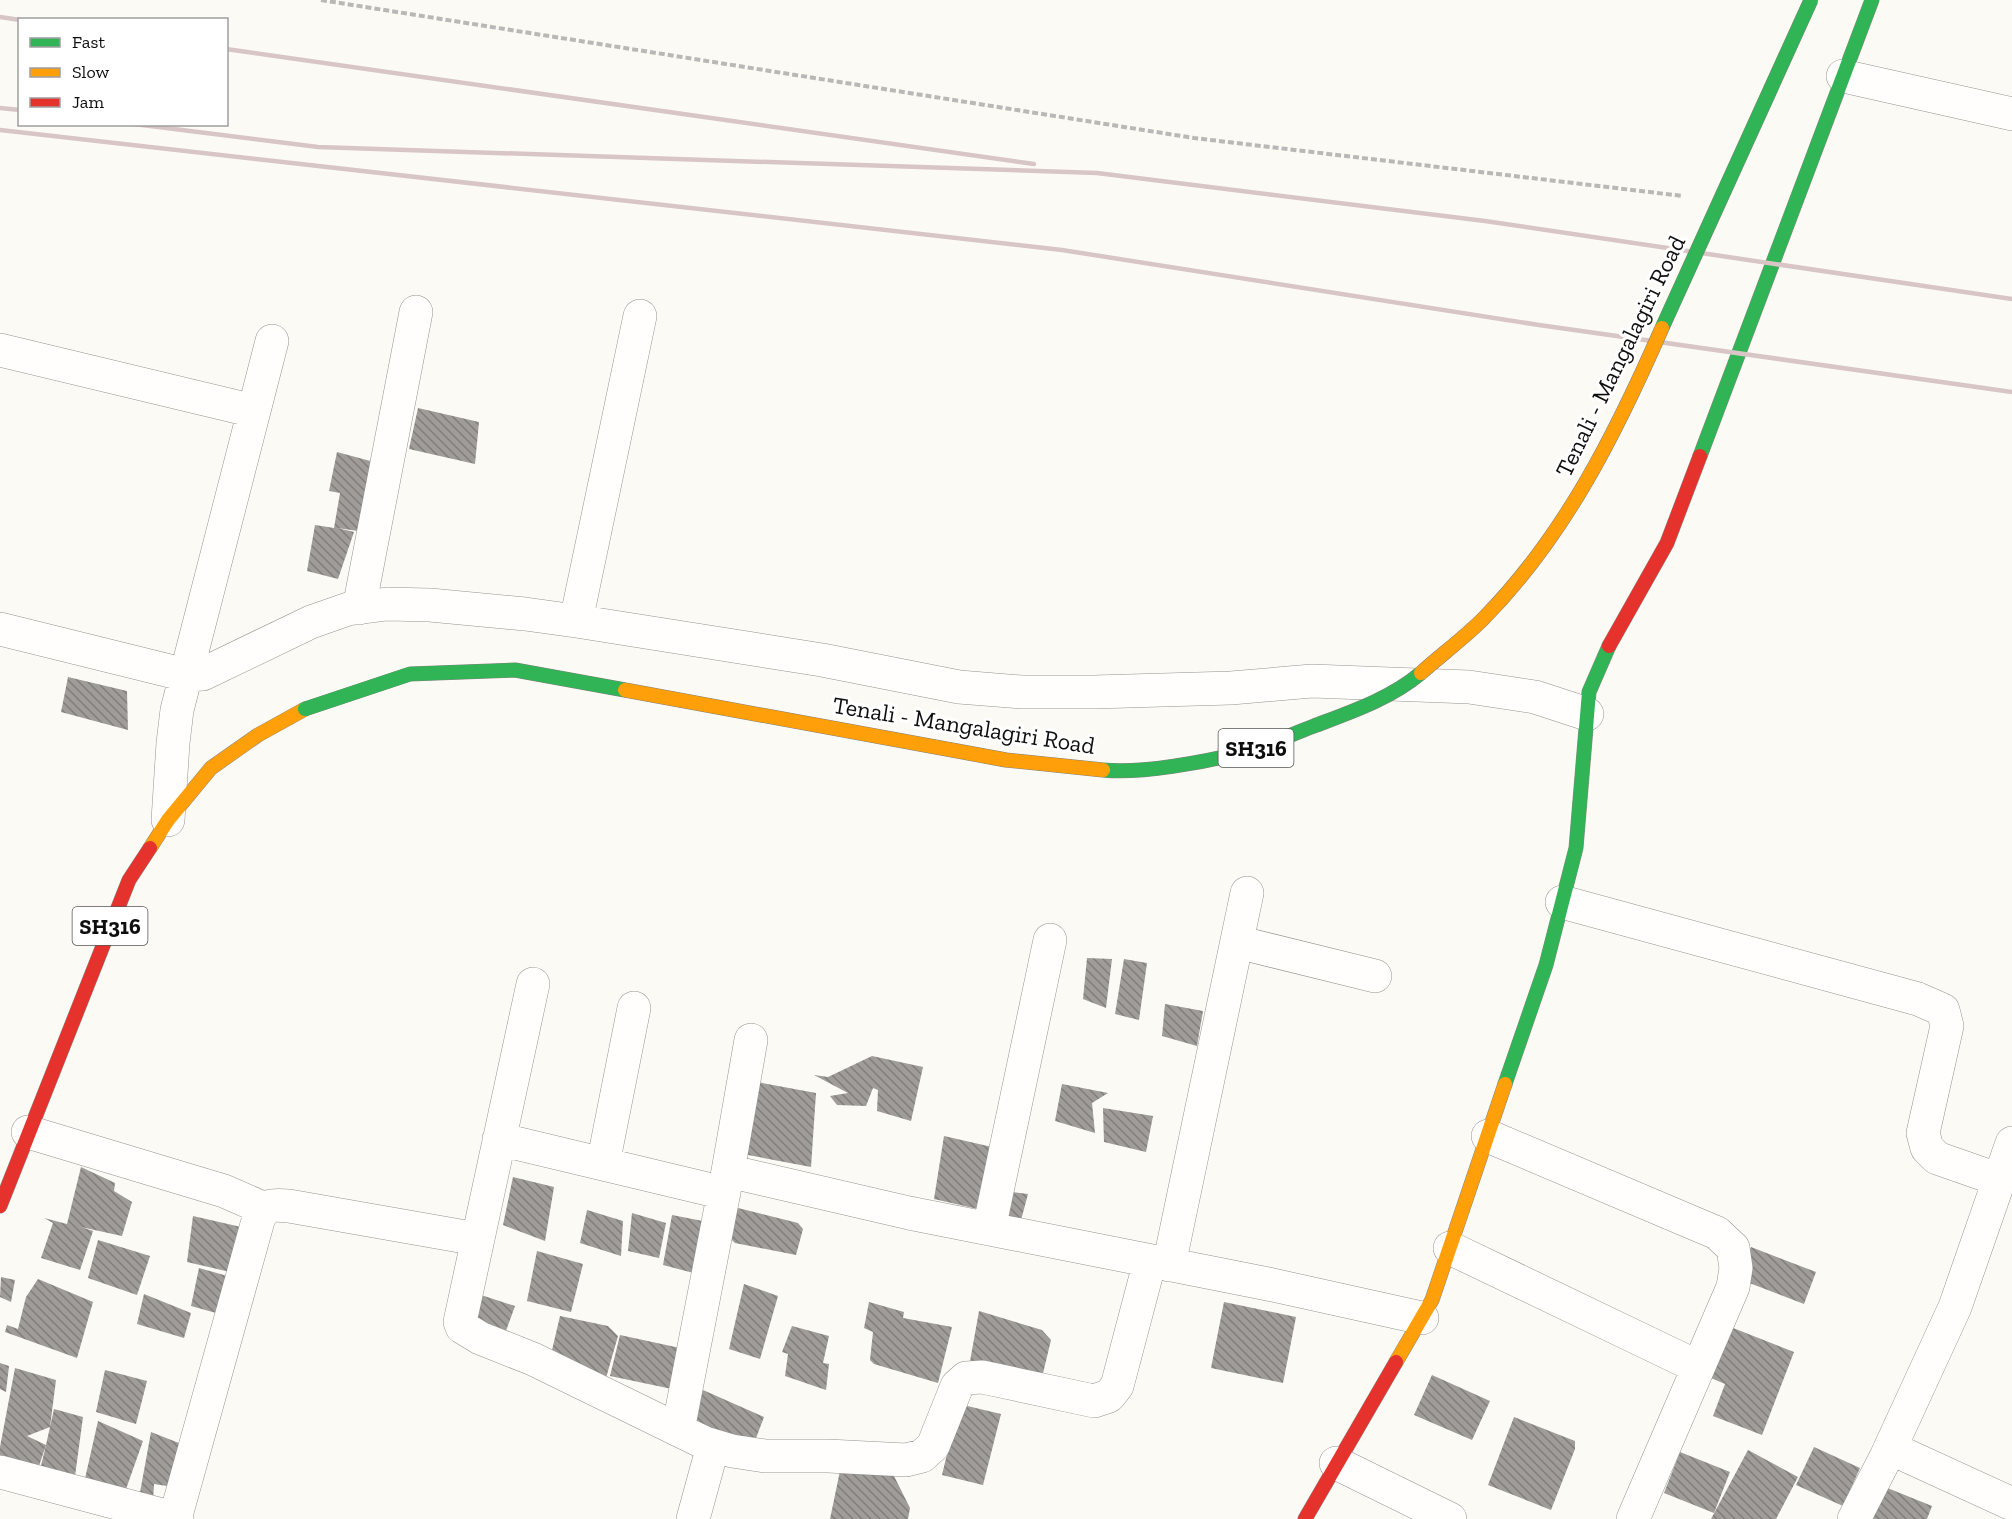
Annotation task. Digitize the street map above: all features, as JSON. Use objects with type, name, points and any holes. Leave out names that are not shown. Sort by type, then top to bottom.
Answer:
[{"type":"main road","name":"Tenali - Mangalagiri Road","points":[[0,1206],[129,880],[168,820],[211,768],[258,735],[305,709],[410,674],[514,670],[1006,759],[1115,771],[1169,766],[1242,753],[1363,708],[1411,681],[1483,619],[1540,553],[1592,474],[1643,371],[1811,0]]},
{"type":"main road","points":[[1305,1519],[1432,1300],[1546,965],[1576,848],[1589,692],[1605,653],[1667,543],[1872,0]]},
{"type":"street","points":[[1843,76],[2012,114]]},
{"type":"street","points":[[359,608],[416,312]]},
{"type":"street","points":[[576,621],[640,316]]},
{"type":"street","points":[[168,820],[177,710],[272,341]]},
{"type":"street","points":[[0,350],[254,411]]},
{"type":"street","points":[[0,629],[186,675],[203,674],[311,622],[348,609],[387,604],[430,605],[576,621],[810,658],[959,687],[1022,692],[1149,691],[1231,688],[1312,681],[1469,687],[1535,698],[1587,714]]},
{"type":"street","points":[[533,984],[477,1239],[460,1322],[462,1327],[480,1338],[533,1359],[714,1446],[765,1456],[906,1460],[922,1456],[933,1446],[952,1395],[957,1386],[966,1378],[982,1377],[1094,1401],[1108,1396],[1118,1386],[1160,1263],[1247,893]]},
{"type":"street","points":[[1562,902],[1918,999],[1942,1010],[1947,1026],[1923,1133],[1927,1148],[1937,1158],[2000,1180]]},
{"type":"street","points":[[989,1229],[1050,940]]},
{"type":"street","points":[[1237,942],[1375,975]]},
{"type":"street","points":[[603,1164],[634,1008]]},
{"type":"street","points":[[678,1430],[751,1040]]},
{"type":"street","points":[[28,1132],[224,1191],[265,1209]]},
{"type":"street","points":[[1488,1136],[1717,1233],[1733,1248],[1736,1268],[1733,1287],[1633,1519]]},
{"type":"street","points":[[499,1139],[603,1164],[909,1213],[1268,1284],[1422,1318]]},
{"type":"street","points":[[1854,1519],[1890,1448],[1954,1306],[2012,1143]]},
{"type":"street","points":[[0,1472],[176,1519],[259,1217],[265,1209],[272,1205],[477,1239]]},
{"type":"street","points":[[1450,1248],[1698,1367]]},
{"type":"street","points":[[693,1519],[714,1446]]},
{"type":"street","points":[[1890,1448],[2012,1504]]},
{"type":"street","points":[[1336,1463],[1450,1519]]},
{"type":"path","points":[[321,0],[1194,138],[1691,197]]},
{"type":"building","points":[[418,408],[479,422],[475,464],[409,449]]},
{"type":"building","points":[[337,452],[374,462],[358,531],[337,528],[354,532],[338,579],[307,571],[315,525],[334,528],[340,493],[329,491]]},
{"type":"building","points":[[68,677],[127,691],[128,730],[61,712]]},
{"type":"building","points":[[1087,958],[1112,959],[1106,1008],[1083,999]]},
{"type":"building","points":[[1124,959],[1147,963],[1139,1020],[1115,1014]]},
{"type":"building","points":[[1165,1004],[1203,1011],[1197,1046],[1162,1036]]},
{"type":"building","points":[[872,1056],[923,1067],[911,1121],[877,1111],[878,1090],[873,1088],[866,1106],[837,1105],[830,1096],[848,1093],[814,1075],[828,1077]]},
{"type":"building","points":[[757,1082],[816,1093],[811,1167],[743,1154]]},
{"type":"building","points":[[1062,1084],[1108,1093],[1092,1103],[1095,1133],[1055,1121]]},
{"type":"building","points":[[1103,1108],[1153,1116],[1146,1152],[1104,1142]]},
{"type":"building","points":[[944,1136],[992,1147],[982,1210],[934,1199]]},
{"type":"building","points":[[81,1167],[115,1183],[114,1191],[132,1202],[122,1236],[81,1227],[93,1231],[80,1270],[41,1258],[53,1223],[44,1218],[67,1224]]},
{"type":"building","points":[[513,1177],[554,1187],[545,1241],[503,1225]]},
{"type":"building","points":[[1004,1191],[1028,1194],[1020,1224],[997,1218]]},
{"type":"building","points":[[730,1206],[798,1223],[803,1229],[796,1255],[735,1243],[724,1232]]},
{"type":"building","points":[[587,1210],[623,1221],[621,1256],[580,1243]]},
{"type":"building","points":[[632,1213],[666,1223],[659,1258],[628,1251]]},
{"type":"building","points":[[672,1215],[718,1224],[705,1276],[663,1265]]},
{"type":"building","points":[[193,1216],[241,1227],[230,1272],[187,1262]]},
{"type":"building","points":[[98,1240],[150,1256],[137,1295],[88,1278]]},
{"type":"building","points":[[1751,1247],[1816,1272],[1804,1304],[1739,1279]]},
{"type":"building","points":[[537,1251],[583,1264],[571,1312],[527,1301]]},
{"type":"building","points":[[199,1268],[231,1277],[227,1316],[191,1306]]},
{"type":"building","points":[[1,1277],[15,1280],[11,1302],[0,1297]]},
{"type":"building","points":[[38,1279],[93,1302],[77,1358],[5,1332],[7,1325],[18,1329],[26,1297]]},
{"type":"building","points":[[744,1284],[778,1296],[760,1359],[729,1349]]},
{"type":"building","points":[[475,1293],[515,1306],[502,1342],[467,1329]]},
{"type":"building","points":[[144,1294],[191,1313],[184,1338],[137,1324]]},
{"type":"building","points":[[869,1302],[904,1312],[903,1318],[952,1327],[938,1383],[874,1364],[870,1360],[873,1332],[864,1328]]},
{"type":"building","points":[[1224,1302],[1296,1317],[1283,1383],[1211,1368]]},
{"type":"building","points":[[979,1311],[1042,1330],[1051,1340],[1039,1390],[969,1367]]},
{"type":"building","points":[[560,1316],[608,1326],[618,1336],[606,1378],[549,1363]]},
{"type":"building","points":[[1723,1324],[1794,1352],[1762,1435],[1713,1416],[1725,1384],[1704,1375]]},
{"type":"building","points":[[792,1326],[829,1336],[823,1363],[829,1364],[826,1390],[785,1376],[788,1354],[782,1352]]},
{"type":"building","points":[[620,1335],[680,1348],[672,1389],[610,1376]]},
{"type":"building","points":[[0,1363],[9,1366],[6,1392],[0,1389]]},
{"type":"building","points":[[15,1368],[56,1380],[50,1427],[27,1436],[46,1445],[37,1472],[0,1464],[0,1447]]},
{"type":"building","points":[[105,1370],[147,1381],[136,1424],[96,1412]]},
{"type":"building","points":[[1432,1375],[1490,1401],[1472,1440],[1414,1415]]},
{"type":"building","points":[[694,1386],[764,1417],[753,1446],[689,1432]]},
{"type":"building","points":[[959,1404],[1001,1414],[983,1485],[942,1475]]},
{"type":"building","points":[[54,1409],[83,1417],[75,1476],[41,1466]]},
{"type":"building","points":[[1514,1417],[1575,1441],[1575,1449],[1551,1510],[1488,1485]]},
{"type":"building","points":[[98,1421],[143,1441],[125,1492],[84,1483]]},
{"type":"building","points":[[151,1432],[189,1447],[174,1487],[154,1484],[153,1502],[139,1498]]},
{"type":"building","points":[[1814,1447],[1860,1468],[1843,1506],[1796,1485]]},
{"type":"building","points":[[1748,1450],[1798,1477],[1776,1519],[1711,1519]]},
{"type":"building","points":[[1680,1452],[1730,1472],[1714,1513],[1664,1493]]},
{"type":"building","points":[[841,1466],[894,1476],[910,1508],[908,1519],[830,1519]]},
{"type":"building","points":[[1885,1487],[1932,1506],[1927,1519],[1873,1519]]},
{"type":"railway","points":[[0,17],[18,20]]},
{"type":"railway","points":[[228,49],[1034,164]]},
{"type":"railway","points":[[0,108],[18,110]]},
{"type":"railway","points":[[150,126],[318,147],[1097,173],[1485,221],[2012,299]]},
{"type":"railway","points":[[0,130],[1062,250],[1539,325],[2012,392]]},
{"type":"traffic: fast","points":[[1662,328],[1811,0]]},
{"type":"traffic: fast","points":[[1700,456],[1872,0]]},
{"type":"traffic: fast","points":[[1505,1084],[1546,965],[1576,848],[1589,692],[1609,646]]},
{"type":"traffic: fast","points":[[305,709],[410,674],[515,670],[625,690]]},
{"type":"traffic: fast","points":[[1103,770],[1118,771],[1172,766],[1250,750],[1370,704],[1421,673]]},
{"type":"traffic: slow","points":[[1421,673],[1483,619],[1512,587],[1564,518],[1607,444],[1662,328]]},
{"type":"traffic: slow","points":[[625,690],[1006,760],[1103,770]]},
{"type":"traffic: slow","points":[[150,848],[168,820],[211,768],[258,735],[305,709]]},
{"type":"traffic: slow","points":[[1396,1362],[1432,1300],[1505,1084]]},
{"type":"traffic: jam","points":[[1609,646],[1667,543],[1700,456]]},
{"type":"traffic: jam","points":[[0,1206],[129,880],[150,848]]},
{"type":"traffic: jam","points":[[1305,1519],[1396,1362]]}]
